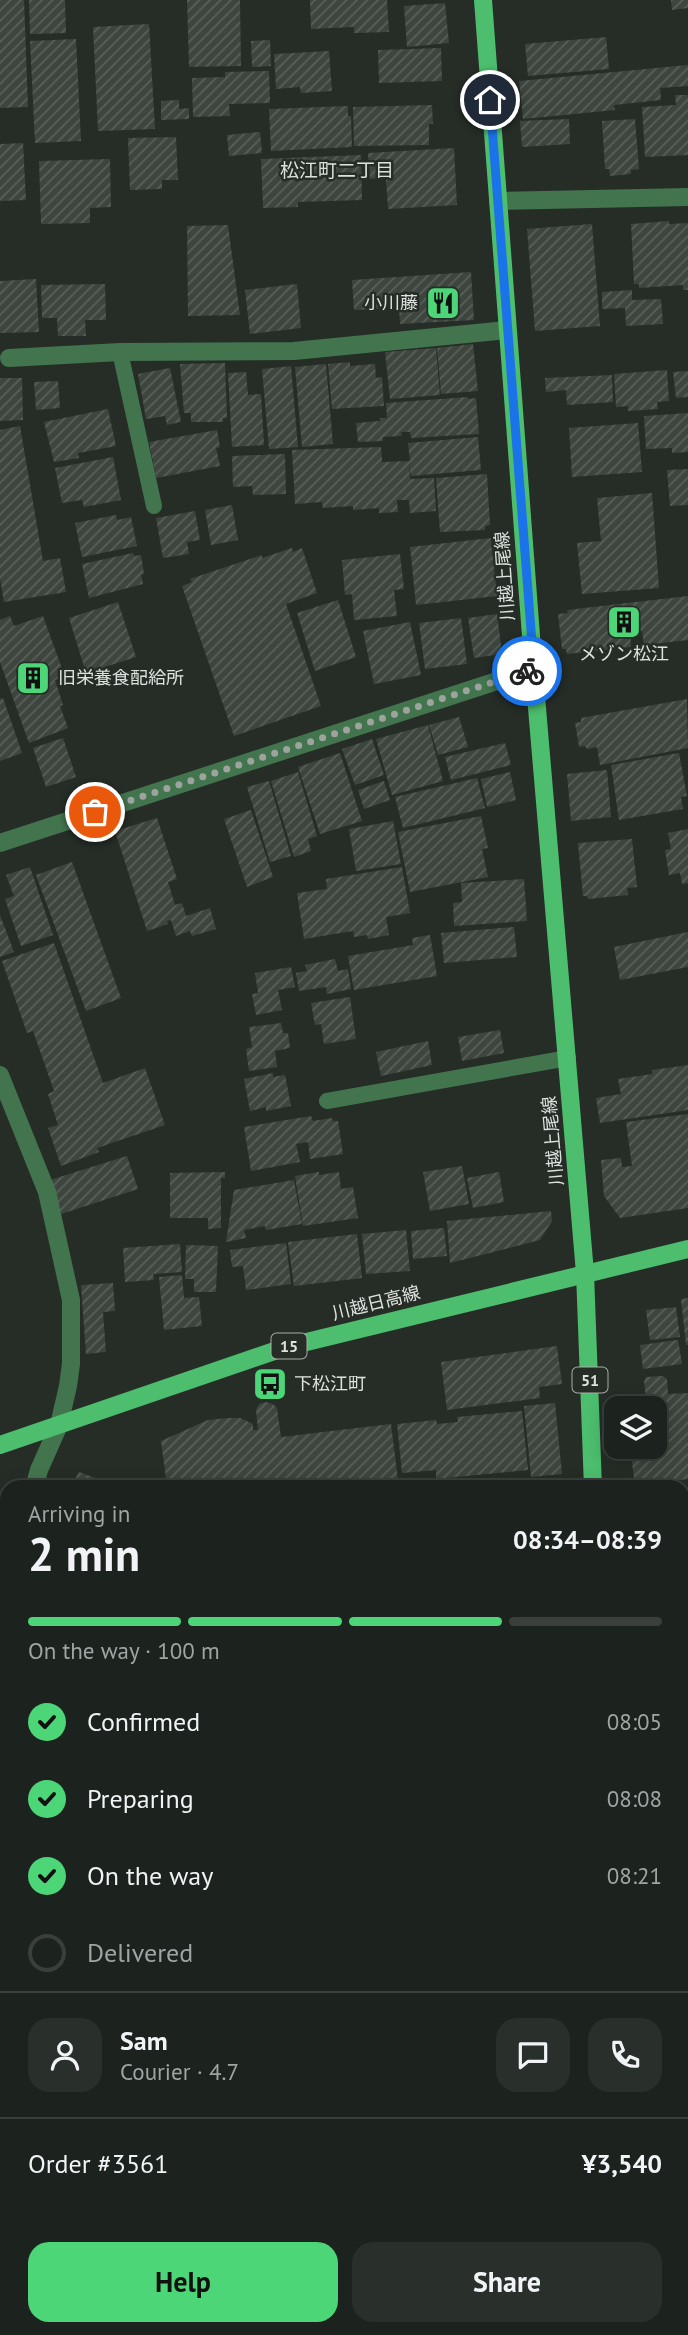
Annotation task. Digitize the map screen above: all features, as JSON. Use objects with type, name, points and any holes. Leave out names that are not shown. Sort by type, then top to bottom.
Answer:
[{"type":"main road","name":"川越上尾線","points":[[483,0],[534,669],[585,1273]]},
{"type":"main road","name":"川越日高線","points":[[0,1445],[286,1347],[688,1249]]},
{"type":"main road","name":"51","points":[[585,1273],[593,1480]]},
{"type":"street","points":[[498,201],[688,197]]},
{"type":"street","points":[[4,358],[120,352],[293,351],[507,330]]},
{"type":"street","points":[[0,843],[534,669]]},
{"type":"street","points":[[0,1075],[47,1192],[71,1300],[71,1364],[59,1425],[36,1480]]},
{"type":"lane","points":[[120,352],[153,506]]},
{"type":"lane","points":[[327,1101],[568,1058]]},
{"type":"building","points":[[0,0],[24,0],[28,107],[0,108]]},
{"type":"building","points":[[29,0],[65,0],[66,33],[30,34]]},
{"type":"building","points":[[187,0],[240,0],[241,66],[189,67]]},
{"type":"building","points":[[310,0],[387,0],[389,32],[354,33],[354,27],[311,29]]},
{"type":"building","points":[[671,0],[688,0],[688,8],[672,10]]},
{"type":"building","points":[[445,3],[449,43],[407,47],[404,6]]},
{"type":"building","points":[[149,24],[155,129],[98,131],[93,27]]},
{"type":"building","points":[[606,37],[609,69],[528,76],[525,44]]},
{"type":"building","points":[[76,39],[81,141],[35,143],[30,41]]},
{"type":"building","points":[[270,40],[271,66],[252,67],[251,41]]},
{"type":"building","points":[[441,48],[442,81],[379,83],[378,50]]},
{"type":"building","points":[[329,51],[332,91],[301,93],[300,87],[276,89],[274,54]]},
{"type":"building","points":[[688,65],[688,86],[660,88],[661,100],[614,105],[615,110],[523,119],[519,81]]},
{"type":"building","points":[[269,71],[270,103],[229,104],[230,116],[193,117],[192,78],[225,77],[225,72]]},
{"type":"building","points":[[675,95],[688,95],[688,155],[645,157],[642,107],[676,105]]},
{"type":"building","points":[[179,100],[179,109],[189,108],[189,119],[161,120],[161,101]]},
{"type":"building","points":[[432,105],[433,124],[429,124],[429,145],[354,146],[353,107]]},
{"type":"building","points":[[348,106],[352,147],[271,151],[269,109]]},
{"type":"building","points":[[569,119],[570,144],[522,147],[520,121]]},
{"type":"building","points":[[635,119],[639,169],[631,170],[631,174],[610,176],[609,169],[605,169],[602,121]]},
{"type":"building","points":[[260,132],[262,153],[229,156],[227,135]]},
{"type":"building","points":[[176,137],[178,180],[162,180],[162,189],[130,190],[128,138]]},
{"type":"building","points":[[23,143],[26,200],[0,201],[0,144]]},
{"type":"building","points":[[454,148],[457,205],[388,209],[386,178],[370,179],[368,153]]},
{"type":"building","points":[[361,155],[362,200],[298,202],[298,207],[263,208],[261,159]]},
{"type":"building","points":[[110,159],[111,207],[90,208],[90,223],[41,224],[39,161]]},
{"type":"building","points":[[669,221],[669,224],[688,223],[688,290],[683,290],[683,285],[639,288],[639,284],[634,284],[631,224]]},
{"type":"building","points":[[592,224],[600,326],[535,331],[527,229]]},
{"type":"building","points":[[228,225],[240,315],[188,316],[187,226]]},
{"type":"building","points":[[471,272],[474,320],[400,324],[399,308],[354,310],[352,280]]},
{"type":"building","points":[[36,279],[39,332],[0,333],[0,281]]},
{"type":"building","points":[[105,284],[106,320],[85,320],[86,336],[58,336],[57,318],[42,318],[41,285]]},
{"type":"building","points":[[297,284],[301,328],[250,334],[245,290]]},
{"type":"building","points":[[632,290],[632,300],[661,299],[663,324],[626,326],[625,308],[602,309],[602,292]]},
{"type":"building","points":[[473,344],[478,391],[441,394],[437,348]]},
{"type":"building","points":[[436,348],[440,395],[390,399],[385,352]]},
{"type":"building","points":[[350,362],[350,366],[375,364],[376,378],[382,377],[384,406],[332,409],[328,364]]},
{"type":"building","points":[[225,363],[227,418],[223,418],[223,422],[191,422],[191,413],[184,413],[180,364]]},
{"type":"building","points":[[326,364],[333,444],[302,447],[295,367]]},
{"type":"building","points":[[291,366],[298,447],[269,449],[262,369]]},
{"type":"building","points":[[170,368],[181,422],[167,425],[165,416],[146,419],[138,374]]},
{"type":"building","points":[[667,370],[669,401],[657,402],[658,409],[628,411],[628,406],[616,407],[614,374]]},
{"type":"building","points":[[688,371],[688,397],[676,398],[673,372]]},
{"type":"building","points":[[246,372],[248,395],[261,394],[264,445],[232,447],[228,373]]},
{"type":"building","points":[[612,375],[613,402],[567,405],[566,390],[546,392],[545,378]]},
{"type":"building","points":[[0,378],[22,378],[23,420],[0,421]]},
{"type":"building","points":[[58,381],[60,408],[36,410],[34,382]]},
{"type":"building","points":[[476,398],[479,434],[411,438],[410,432],[401,432],[402,436],[383,437],[383,441],[358,442],[356,423],[387,418],[386,403]]},
{"type":"building","points":[[108,409],[116,446],[78,453],[79,458],[54,462],[44,422]]},
{"type":"building","points":[[688,413],[688,452],[672,453],[672,448],[646,449],[644,416]]},
{"type":"building","points":[[638,423],[642,472],[572,477],[569,428]]},
{"type":"building","points":[[20,426],[43,561],[60,558],[66,592],[4,602],[0,578],[0,430]]},
{"type":"building","points":[[217,430],[220,447],[216,448],[220,466],[156,478],[149,442]]},
{"type":"building","points":[[478,437],[481,470],[411,476],[409,464],[410,479],[434,478],[436,511],[410,513],[409,500],[397,500],[398,512],[379,513],[379,508],[323,508],[322,502],[295,504],[292,450],[381,447],[382,462],[410,461],[408,443]]},
{"type":"building","points":[[285,454],[286,494],[253,495],[252,486],[233,487],[232,456]]},
{"type":"building","points":[[113,457],[121,500],[84,507],[82,500],[62,503],[55,468]]},
{"type":"building","points":[[688,469],[688,505],[670,506],[667,470]]},
{"type":"building","points":[[487,474],[490,525],[485,526],[485,530],[440,532],[436,478]]},
{"type":"building","points":[[652,493],[659,588],[582,594],[577,543],[601,541],[597,498]]},
{"type":"building","points":[[232,505],[238,540],[211,545],[205,510]]},
{"type":"building","points":[[195,511],[200,540],[187,542],[189,554],[163,558],[156,518]]},
{"type":"building","points":[[116,515],[117,520],[131,517],[137,546],[82,557],[75,523]]},
{"type":"building","points":[[491,538],[497,596],[416,605],[410,547]]},
{"type":"building","points":[[292,548],[293,552],[302,548],[317,593],[286,604],[321,706],[234,736],[182,586],[192,582],[190,579]]},
{"type":"building","points":[[133,553],[134,556],[141,555],[143,584],[89,598],[82,564]]},
{"type":"building","points":[[400,554],[404,589],[394,590],[397,616],[354,620],[352,594],[345,595],[342,560]]},
{"type":"building","name":"メゾン松江","points":[[688,596],[688,640],[644,645],[642,631],[630,632],[631,647],[567,654],[566,649],[562,649],[558,614],[568,613],[567,610]]},
{"type":"building","points":[[338,600],[356,657],[315,671],[297,613]]},
{"type":"building","points":[[118,602],[136,657],[86,673],[69,618]]},
{"type":"building","points":[[497,614],[502,654],[474,658],[468,618]]},
{"type":"building","name":"旧栄養食配給所","points":[[10,616],[14,626],[43,616],[65,677],[55,680],[68,728],[29,743],[0,662],[0,620]]},
{"type":"building","points":[[461,618],[467,664],[425,669],[419,623]]},
{"type":"building","points":[[410,622],[421,675],[374,684],[363,631]]},
{"type":"building","points":[[3,698],[22,753],[0,761],[0,699]]},
{"type":"building","points":[[687,699],[688,748],[600,765],[597,747],[579,747],[575,723],[581,722],[581,718]]},
{"type":"building","points":[[459,717],[468,747],[438,755],[429,725]]},
{"type":"building","points":[[428,725],[443,781],[392,795],[376,739]]},
{"type":"building","points":[[63,738],[76,777],[46,787],[33,748]]},
{"type":"building","points":[[372,739],[384,775],[355,785],[342,749]]},
{"type":"building","points":[[505,743],[511,765],[451,780],[445,757]]},
{"type":"building","points":[[340,753],[362,821],[320,834],[298,767]]},
{"type":"building","points":[[679,753],[687,796],[681,797],[683,809],[619,820],[611,765]]},
{"type":"building","points":[[607,770],[611,817],[571,821],[567,774]]},
{"type":"building","points":[[298,772],[317,836],[308,839],[311,851],[294,857],[271,781]]},
{"type":"building","points":[[510,772],[516,800],[487,807],[481,779]]},
{"type":"building","points":[[477,778],[485,808],[403,828],[395,797]]},
{"type":"building","points":[[269,781],[291,856],[270,862],[247,787]]},
{"type":"building","points":[[384,781],[390,800],[364,809],[358,790]]},
{"type":"building","points":[[251,810],[273,877],[247,887],[224,819]]},
{"type":"building","points":[[481,816],[488,848],[482,849],[488,877],[410,892],[398,832]]},
{"type":"building","points":[[157,818],[177,879],[168,882],[175,905],[182,903],[186,916],[210,908],[216,929],[192,936],[190,931],[176,936],[171,920],[167,921],[168,924],[147,931],[115,831]]},
{"type":"building","points":[[393,821],[401,864],[356,871],[349,829]]},
{"type":"building","points":[[688,829],[688,883],[682,884],[680,873],[669,875],[665,850],[671,849],[668,833]]},
{"type":"building","points":[[632,839],[637,887],[627,888],[628,895],[588,899],[583,896],[578,843]]},
{"type":"building","points":[[72,862],[121,998],[86,1011],[36,875]]},
{"type":"building","points":[[30,867],[53,935],[21,946],[5,899],[14,896],[6,875]]},
{"type":"building","points":[[402,867],[410,913],[386,917],[389,935],[368,939],[367,935],[354,937],[353,931],[304,939],[297,893],[327,889],[326,879]]},
{"type":"building","points":[[524,879],[527,921],[454,926],[453,903],[462,902],[461,883]]},
{"type":"building","points":[[0,915],[14,952],[0,957]]},
{"type":"building","points":[[514,927],[517,957],[444,963],[441,933]]},
{"type":"building","points":[[688,932],[688,967],[620,980],[614,947]]},
{"type":"building","points":[[430,935],[437,976],[354,990],[348,956],[413,945],[412,938]]},
{"type":"building","points":[[54,943],[103,1083],[145,1068],[165,1125],[97,1148],[99,1152],[61,1166],[48,1128],[58,1125],[48,1094],[54,1091],[33,1031],[27,1033],[2,961]]},
{"type":"building","points":[[335,959],[338,971],[348,969],[351,989],[327,994],[326,987],[299,991],[296,973],[307,971],[305,965]]},
{"type":"building","points":[[291,967],[295,987],[278,990],[282,1010],[256,1015],[252,994],[258,993],[255,973]]},
{"type":"building","points":[[350,997],[356,1039],[324,1044],[321,1024],[315,1025],[311,1003]]},
{"type":"building","points":[[281,1023],[283,1033],[288,1033],[290,1048],[275,1051],[277,1067],[249,1071],[246,1049],[252,1047],[249,1027]]},
{"type":"building","points":[[500,1030],[504,1053],[462,1061],[458,1037]]},
{"type":"building","points":[[428,1041],[432,1065],[381,1076],[376,1052]]},
{"type":"building","points":[[688,1065],[688,1110],[600,1123],[596,1098],[621,1094],[618,1079],[652,1074],[652,1070]]},
{"type":"building","points":[[273,1073],[273,1077],[285,1075],[291,1106],[250,1111],[244,1079]]},
{"type":"building","points":[[688,1114],[688,1208],[620,1218],[604,1196],[601,1160],[621,1158],[622,1167],[632,1166],[626,1122]]},
{"type":"building","points":[[311,1116],[313,1121],[332,1118],[333,1121],[338,1121],[343,1154],[310,1159],[308,1142],[296,1144],[300,1162],[251,1171],[244,1127]]},
{"type":"building","points":[[127,1156],[138,1189],[61,1214],[50,1180]]},
{"type":"building","points":[[462,1166],[469,1204],[430,1211],[423,1172]]},
{"type":"building","points":[[225,1172],[225,1178],[221,1178],[221,1228],[208,1229],[208,1218],[170,1218],[170,1173]]},
{"type":"building","points":[[319,1172],[319,1175],[339,1172],[341,1189],[353,1187],[358,1218],[303,1226],[295,1176]]},
{"type":"building","points":[[499,1172],[504,1202],[473,1208],[467,1178]]},
{"type":"building","points":[[294,1180],[302,1224],[266,1230],[265,1226],[244,1230],[246,1238],[226,1242],[234,1190]]},
{"type":"building","points":[[551,1211],[552,1221],[540,1240],[450,1263],[447,1221]]},
{"type":"building","points":[[444,1228],[447,1256],[413,1259],[411,1231]]},
{"type":"building","points":[[406,1230],[410,1271],[366,1274],[362,1234]]},
{"type":"building","points":[[357,1234],[362,1278],[294,1286],[288,1242]]},
{"type":"building","points":[[286,1243],[291,1284],[246,1290],[243,1266],[232,1267],[230,1250]]},
{"type":"building","points":[[180,1244],[182,1272],[153,1274],[154,1280],[125,1282],[123,1248]]},
{"type":"building","points":[[186,1245],[218,1246],[216,1292],[194,1292],[194,1279],[185,1279]]},
{"type":"building","points":[[182,1275],[184,1298],[199,1297],[202,1326],[164,1330],[159,1277]]},
{"type":"building","points":[[113,1283],[115,1311],[103,1312],[106,1352],[86,1354],[81,1285]]},
{"type":"building","points":[[688,1298],[688,1345],[686,1345],[681,1299]]},
{"type":"building","points":[[676,1307],[680,1337],[650,1340],[646,1310]]},
{"type":"building","points":[[678,1340],[682,1364],[643,1369],[640,1345]]},
{"type":"building","points":[[557,1346],[562,1384],[539,1387],[540,1398],[447,1410],[441,1362]]},
{"type":"building","points":[[663,1376],[667,1379],[668,1394],[688,1393],[688,1479],[634,1480],[632,1459],[667,1459],[667,1396],[646,1396],[646,1377]]},
{"type":"building","points":[[266,1402],[277,1408],[281,1437],[391,1424],[398,1480],[166,1479],[161,1441],[208,1420],[240,1418],[253,1424],[253,1430],[258,1430],[256,1410],[259,1404]]},
{"type":"building","points":[[555,1403],[562,1474],[531,1477],[524,1406]]},
{"type":"building","points":[[522,1411],[528,1470],[436,1479],[436,1470],[402,1473],[397,1424],[436,1420],[437,1424],[458,1422],[457,1417]]},
{"type":"building","points":[[79,1472],[100,1480],[74,1480]]},
{"type":"way so far","points":[[95,812],[527,671]]},
{"type":"place","name":"小川藤","points":[[443,303]]},
{"type":"place","name":"メゾン松江","points":[[624,622]]},
{"type":"place","name":"旧栄養食配給所","points":[[33,678]]},
{"type":"place","name":"下松江町","points":[[270,1384]]},
{"type":"district","name":"松江町二丁目","points":[[337,170]]},
{"type":"route","points":[[490,100],[534,669],[527,671]]}]
